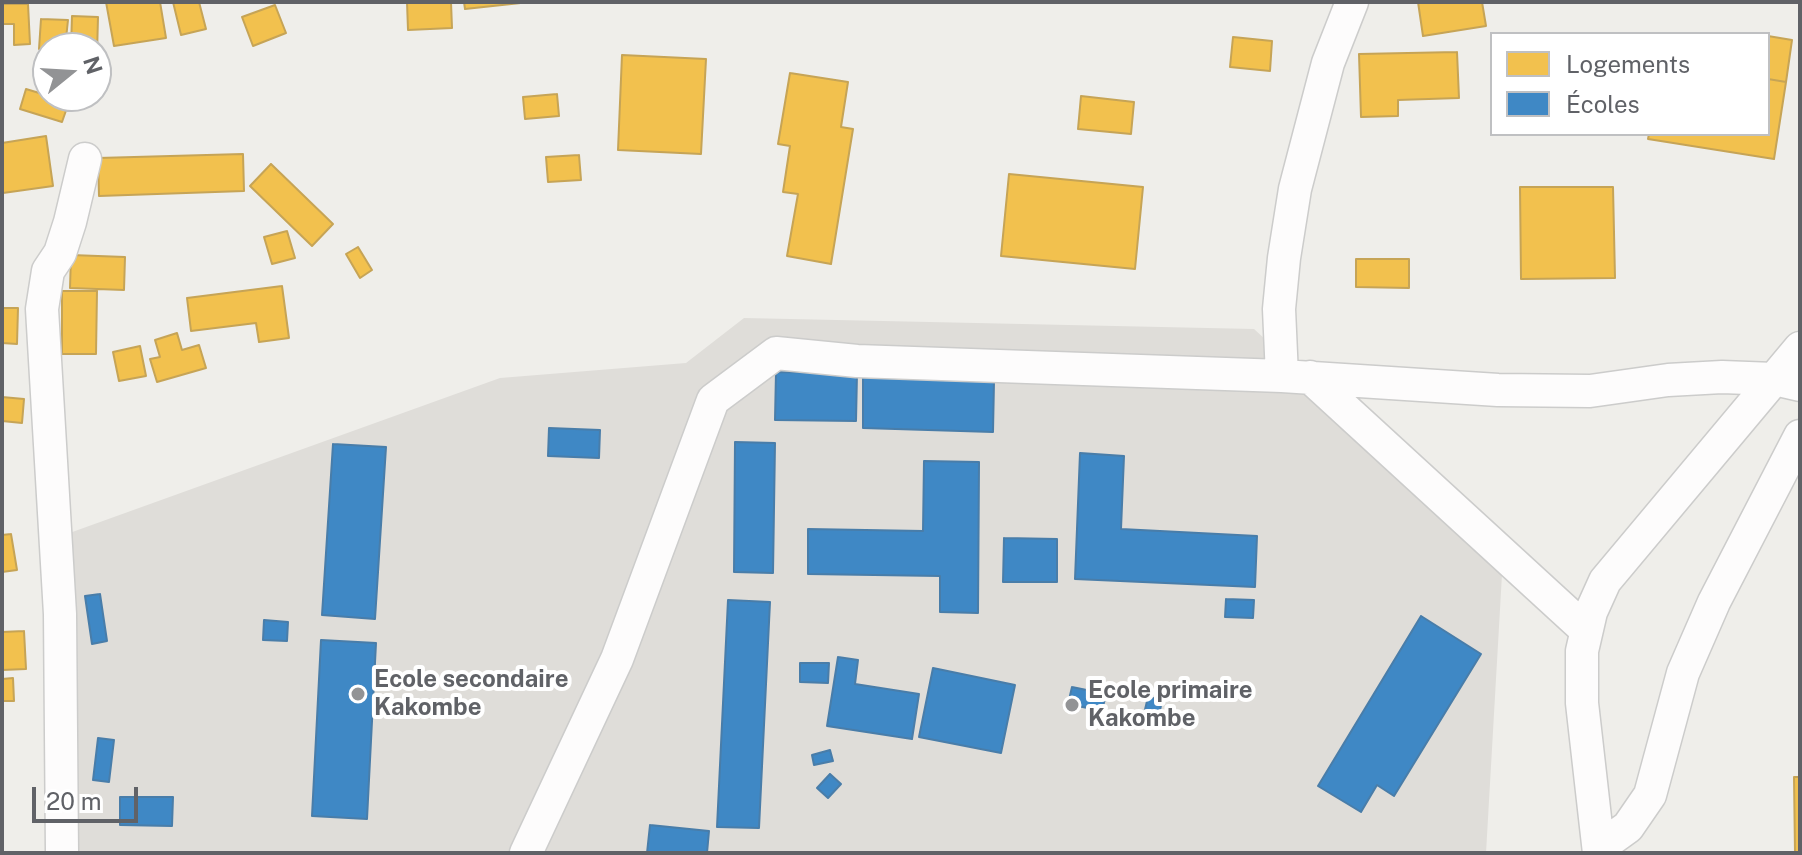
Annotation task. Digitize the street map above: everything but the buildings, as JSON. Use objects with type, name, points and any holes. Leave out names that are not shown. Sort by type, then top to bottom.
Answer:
[{"type":"street","points":[[1352,2],[1328,63],[1295,189],[1284,258],[1279,309],[1296,376],[1586,630]]},
{"type":"street","points":[[62,853],[60,614],[42,309],[48,271],[60,253],[85,159]]},
{"type":"street","points":[[1599,850],[1582,703],[1582,651],[1586,630],[1605,581],[1787,382],[1800,348]]},
{"type":"street","points":[[526,853],[617,659],[713,400],[776,353],[857,361],[1296,376],[1498,390],[1590,391],[1709,378],[1787,382]]},
{"type":"street","points":[[1599,850],[1628,827],[1650,795],[1683,673],[1714,602],[1800,436]]},
{"type":"shaded area","name":"Ecole primaire Kakombe","points":[[744,318],[1254,329],[1503,557],[1486,853],[68,853],[64,535],[500,378],[686,363]]},
{"type":"place","name":"Ecole secondaire Kakombe","points":[[358,694]]},
{"type":"place","name":"Ecole primaire Kakombe","points":[[1072,705]]}]
